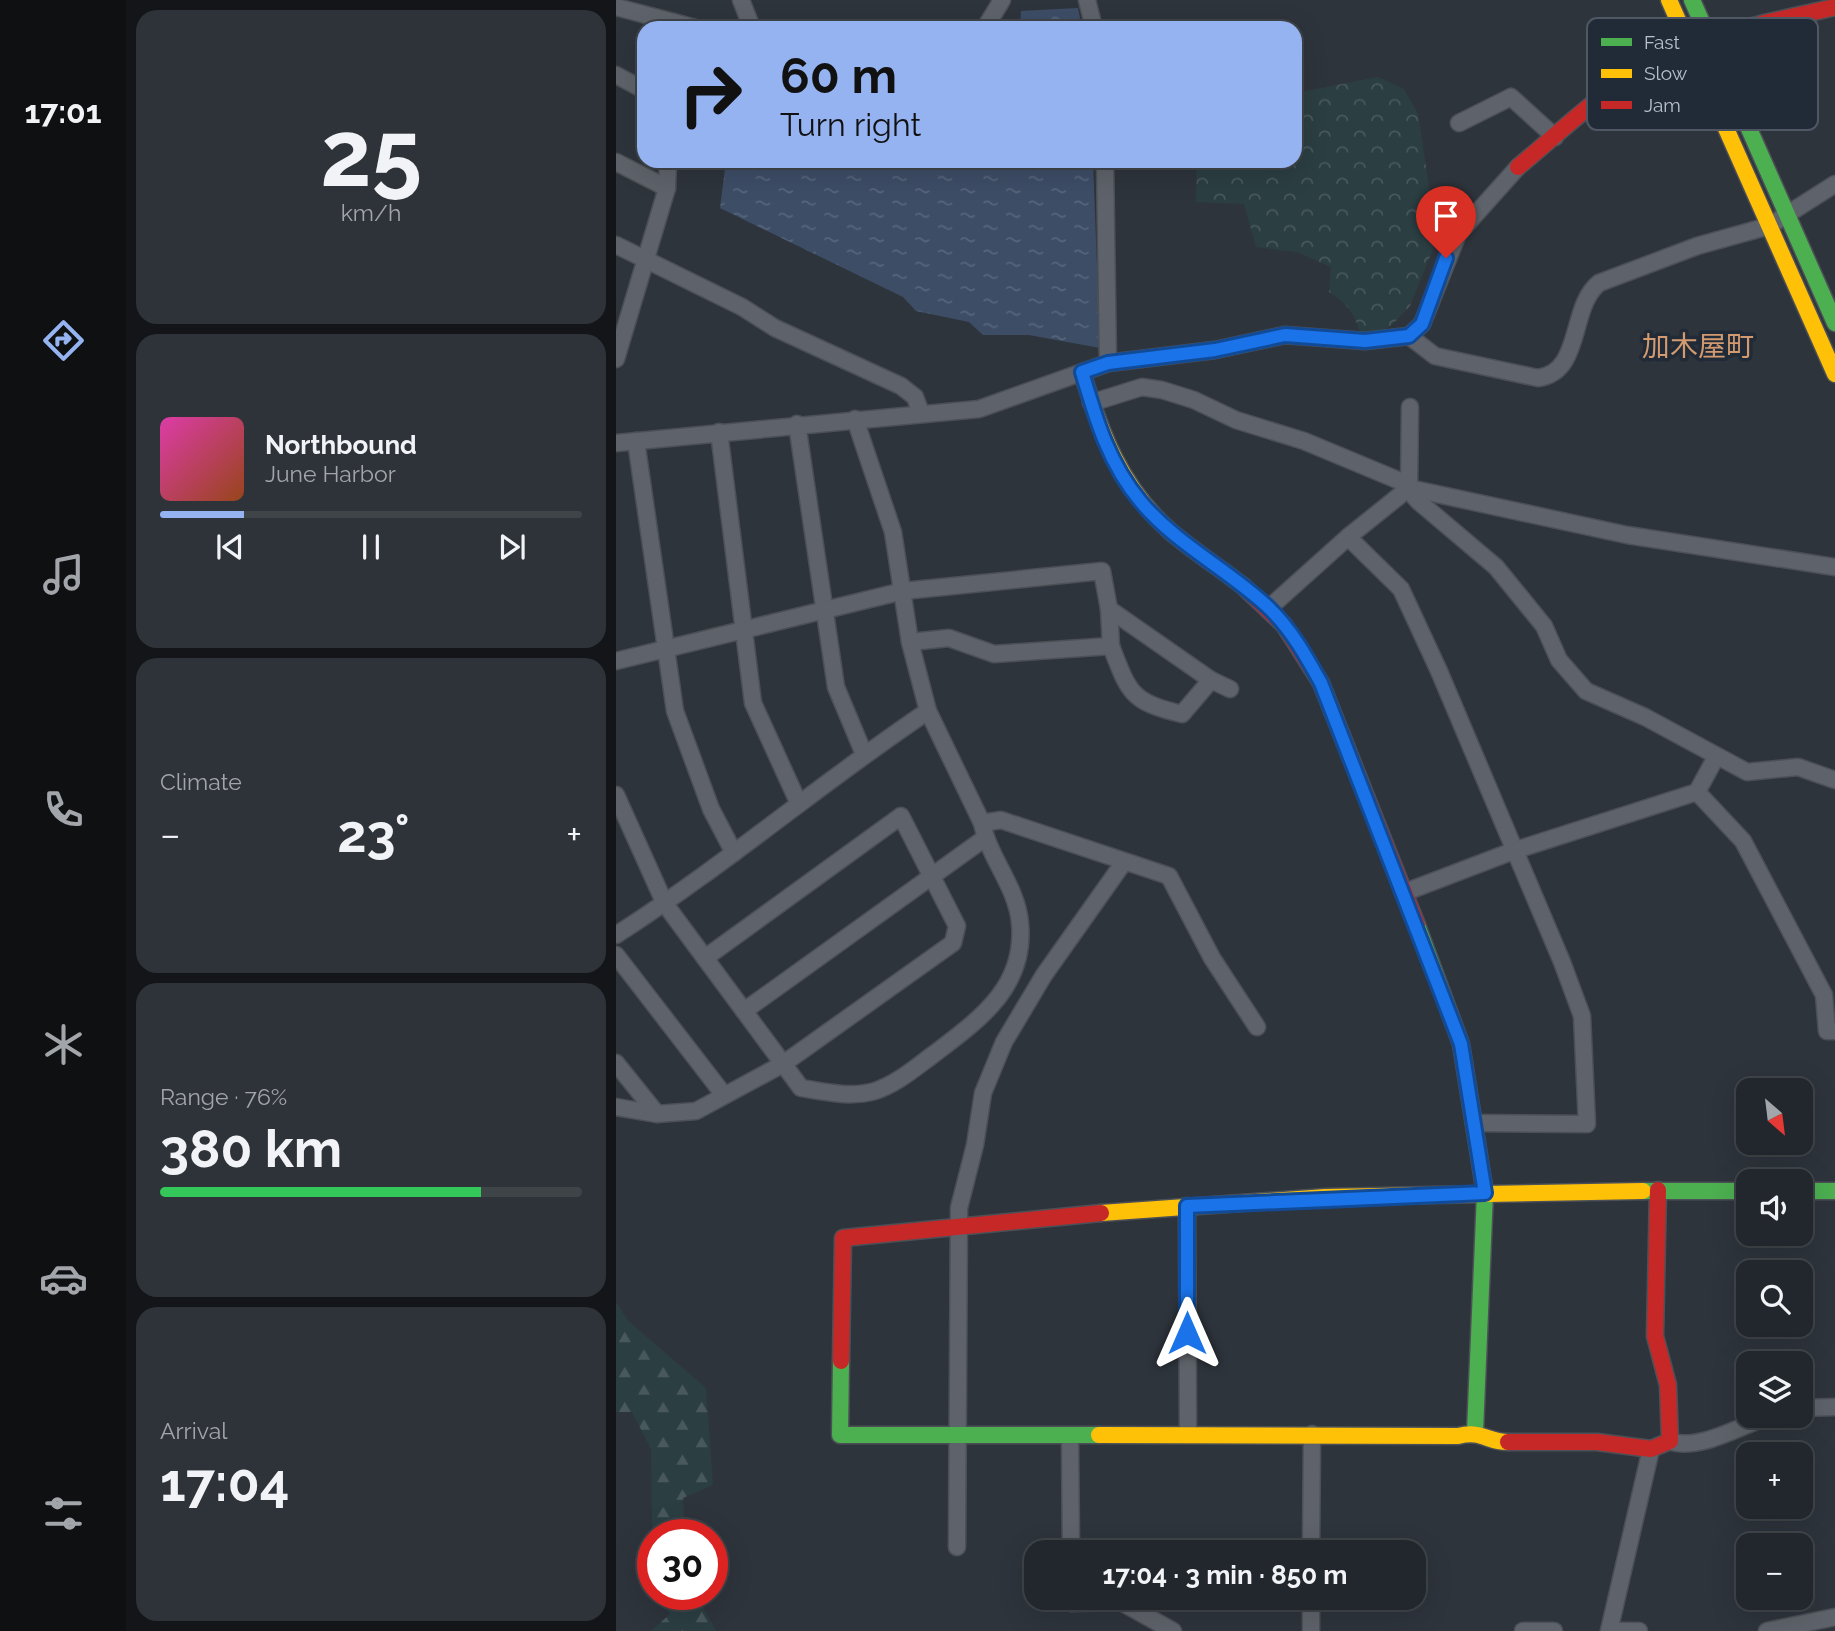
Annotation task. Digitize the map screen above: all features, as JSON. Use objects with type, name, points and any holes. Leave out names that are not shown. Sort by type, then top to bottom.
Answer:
[{"type":"street","points":[[741,0],[749,21]]},
{"type":"street","points":[[989,21],[1002,0]]},
{"type":"street","points":[[1087,0],[1092,21]]},
{"type":"street","points":[[1669,0],[1677,18]]},
{"type":"street","points":[[1692,0],[1700,18]]},
{"type":"street","points":[[616,7],[660,21]]},
{"type":"street","points":[[1790,18],[1835,7]]},
{"type":"street","points":[[616,75],[637,86]]},
{"type":"street","points":[[1459,122],[1511,97],[1555,137]]},
{"type":"street","points":[[616,443],[979,409],[1108,363],[1215,350],[1285,335],[1365,341],[1409,336],[1422,324],[1458,234],[1518,167],[1587,110]]},
{"type":"street","points":[[1726,130],[1835,374]]},
{"type":"street","points":[[1749,130],[1835,323]]},
{"type":"street","points":[[616,162],[667,188]]},
{"type":"street","points":[[616,359],[648,259],[667,188],[668,168]]},
{"type":"street","points":[[1105,168],[1108,363]]},
{"type":"street","points":[[1409,336],[1435,356],[1545,377],[1556,372],[1564,363],[1588,298],[1599,284],[1697,246],[1769,226],[1788,217],[1835,184]]},
{"type":"street","points":[[616,245],[742,307],[775,328],[901,386],[915,397],[921,413]]},
{"type":"street","points":[[1082,372],[1114,463],[1143,504],[1172,533],[1269,608],[1298,644],[1321,683],[1461,1044],[1485,1193],[1475,1432]]},
{"type":"street","points":[[1091,403],[1142,387],[1162,390],[1347,458],[1400,481],[1418,501],[1496,567],[1545,626],[1559,660],[1581,687],[1645,717],[1747,772],[1798,766],[1835,780]]},
{"type":"street","points":[[1409,488],[1410,407]]},
{"type":"street","points":[[616,795],[665,904],[801,1088],[850,1095],[875,1091],[899,1080],[994,1006],[1005,991],[1019,959],[1020,920],[928,711],[909,642],[892,532],[855,419]]},
{"type":"street","points":[[797,425],[836,687],[864,754]]},
{"type":"street","points":[[719,432],[753,703],[799,804]]},
{"type":"street","points":[[636,441],[675,711],[707,799],[734,853]]},
{"type":"street","points":[[1269,608],[1409,488]]},
{"type":"street","points":[[1409,488],[1627,536],[1835,567]]},
{"type":"street","points":[[1349,537],[1401,589],[1475,754],[1582,1016],[1587,1124],[1474,1123]]},
{"type":"street","points":[[616,661],[903,591],[1102,571],[1109,609],[1111,646],[1126,687],[1150,706],[1182,714],[1211,680]]},
{"type":"street","points":[[1109,609],[1211,680],[1230,689]]},
{"type":"street","points":[[909,642],[949,638],[994,654],[1111,646]]},
{"type":"street","points":[[616,935],[665,904],[864,754],[928,711]]},
{"type":"street","points":[[1403,893],[1513,851],[1697,792],[1716,757]]},
{"type":"street","points":[[1697,792],[1743,841],[1824,995],[1827,1031],[1835,1031]]},
{"type":"street","points":[[616,1107],[657,1114],[696,1111],[783,1064],[953,943],[957,926],[901,816],[705,958]]},
{"type":"street","points":[[744,1011],[933,875],[983,831],[1001,820],[1170,876],[1212,958],[1257,1027]]},
{"type":"street","points":[[957,1546],[959,1208],[975,1145],[983,1093],[1004,1042],[1044,975],[1124,862]]},
{"type":"street","points":[[616,955],[724,1096]]},
{"type":"street","points":[[616,1063],[657,1114]]},
{"type":"street","points":[[1658,1190],[1655,1336],[1668,1385],[1670,1441]]},
{"type":"street","points":[[1736,1191],[1485,1193],[1187,1206],[843,1238],[840,1435],[1458,1436],[1475,1432],[1498,1442],[1597,1442],[1651,1449],[1670,1441],[1678,1445],[1710,1439],[1738,1428]]},
{"type":"street","points":[[1813,1191],[1835,1191]]},
{"type":"street","points":[[1187,1206],[1188,1434]]},
{"type":"street","points":[[1813,1408],[1835,1408]]},
{"type":"street","points":[[1311,1540],[1312,1434]]},
{"type":"street","points":[[1070,1437],[1071,1540]]},
{"type":"street","points":[[1639,1631],[1612,1631],[1651,1449]]},
{"type":"street","points":[[1135,1610],[1173,1631]]},
{"type":"street","points":[[1311,1610],[1311,1631]]},
{"type":"street","points":[[1767,1631],[1835,1617]]},
{"type":"street","points":[[1523,1631],[1554,1631]]},
{"type":"green space","points":[[1378,77],[1404,89],[1418,114],[1437,239],[1410,306],[1391,326],[1376,333],[1360,333],[1349,309],[1329,292],[1331,267],[1297,252],[1256,247],[1244,204],[1196,202],[1197,168],[1302,168],[1302,92]]},
{"type":"green space","points":[[616,1302],[628,1321],[706,1388],[713,1485],[683,1498],[684,1519],[652,1519],[651,1449],[632,1412],[616,1412]]},
{"type":"green space","points":[[668,1610],[705,1610],[716,1631],[651,1631],[670,1614]]},
{"type":"water","points":[[1078,8],[1081,21],[1020,21],[1021,11]]},
{"type":"water","points":[[725,168],[1093,168],[1100,348],[1029,335],[983,335],[969,322],[916,311],[903,297],[720,208]]},
{"type":"traffic: fast","points":[[1692,0],[1700,18]]},
{"type":"traffic: fast","points":[[1750,130],[1835,323]]},
{"type":"traffic: fast","points":[[1417,925],[1461,1044],[1485,1193],[1475,1432]]},
{"type":"traffic: fast","points":[[1643,1191],[1736,1191]]},
{"type":"traffic: fast","points":[[1813,1191],[1835,1191]]},
{"type":"traffic: fast","points":[[841,1361],[840,1435],[1099,1435]]},
{"type":"traffic: slow","points":[[1669,0],[1677,18]]},
{"type":"traffic: slow","points":[[1727,130],[1835,374]]},
{"type":"traffic: slow","points":[[1082,372],[1096,416],[1114,458],[1138,496],[1170,531],[1243,586]]},
{"type":"traffic: slow","points":[[1101,1213],[1326,1197],[1643,1191]]},
{"type":"traffic: slow","points":[[1099,1435],[1473,1434],[1508,1442]]},
{"type":"traffic: jam","points":[[1786,18],[1835,7]]},
{"type":"traffic: jam","points":[[1518,167],[1587,109]]},
{"type":"traffic: jam","points":[[1243,586],[1284,625],[1321,683],[1417,925]]},
{"type":"traffic: jam","points":[[1508,1442],[1597,1442],[1651,1449],[1670,1441],[1668,1385],[1655,1336],[1658,1190]]},
{"type":"traffic: jam","points":[[841,1361],[843,1238],[1101,1213]]},
{"type":"district","name":"加木屋町","points":[[1698,346]]},
{"type":"route","points":[[1187,1333],[1187,1206],[1485,1193],[1461,1044],[1448,1004],[1321,683],[1298,644],[1269,608],[1172,533],[1154,517],[1132,490],[1114,463],[1097,423],[1082,372],[1108,363],[1215,350],[1285,335],[1365,341],[1394,340],[1409,336],[1422,324],[1446,258]]}]
